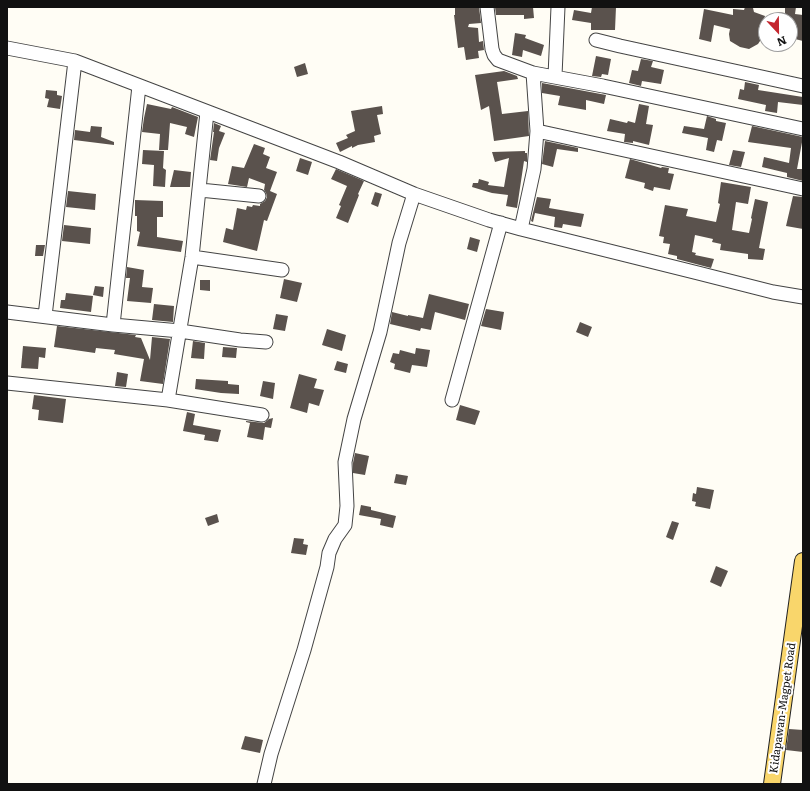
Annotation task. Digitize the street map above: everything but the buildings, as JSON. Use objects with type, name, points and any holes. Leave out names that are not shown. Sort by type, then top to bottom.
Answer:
[{"type":"main road","name":"Kidapawan-Magpet Road","points":[[772,784],[798,640],[803,561]]},
{"type":"street","points":[[486,7],[494,55],[498,60],[533,73],[555,76],[803,129]]},
{"type":"street","points":[[555,76],[558,7]]},
{"type":"street","points":[[596,40],[634,50],[803,86]]},
{"type":"street","points":[[7,48],[75,61],[339,162],[414,194],[520,229],[758,288],[803,297]]},
{"type":"street","points":[[45,316],[75,61]]},
{"type":"street","points":[[520,229],[534,169],[537,131],[533,73]]},
{"type":"street","points":[[113,325],[139,86]]},
{"type":"street","points":[[168,400],[192,257],[208,112]]},
{"type":"street","points":[[537,131],[803,188]]},
{"type":"street","points":[[200,190],[259,196]]},
{"type":"street","points":[[264,784],[271,754],[304,650],[327,567],[329,553],[335,539],[345,525],[345,462],[354,419],[380,332],[399,243],[414,194]]},
{"type":"street","points":[[452,400],[501,223]]},
{"type":"street","points":[[192,257],[282,270]]},
{"type":"street","points":[[7,312],[266,342]]},
{"type":"street","points":[[7,383],[168,400],[262,415]]}]
